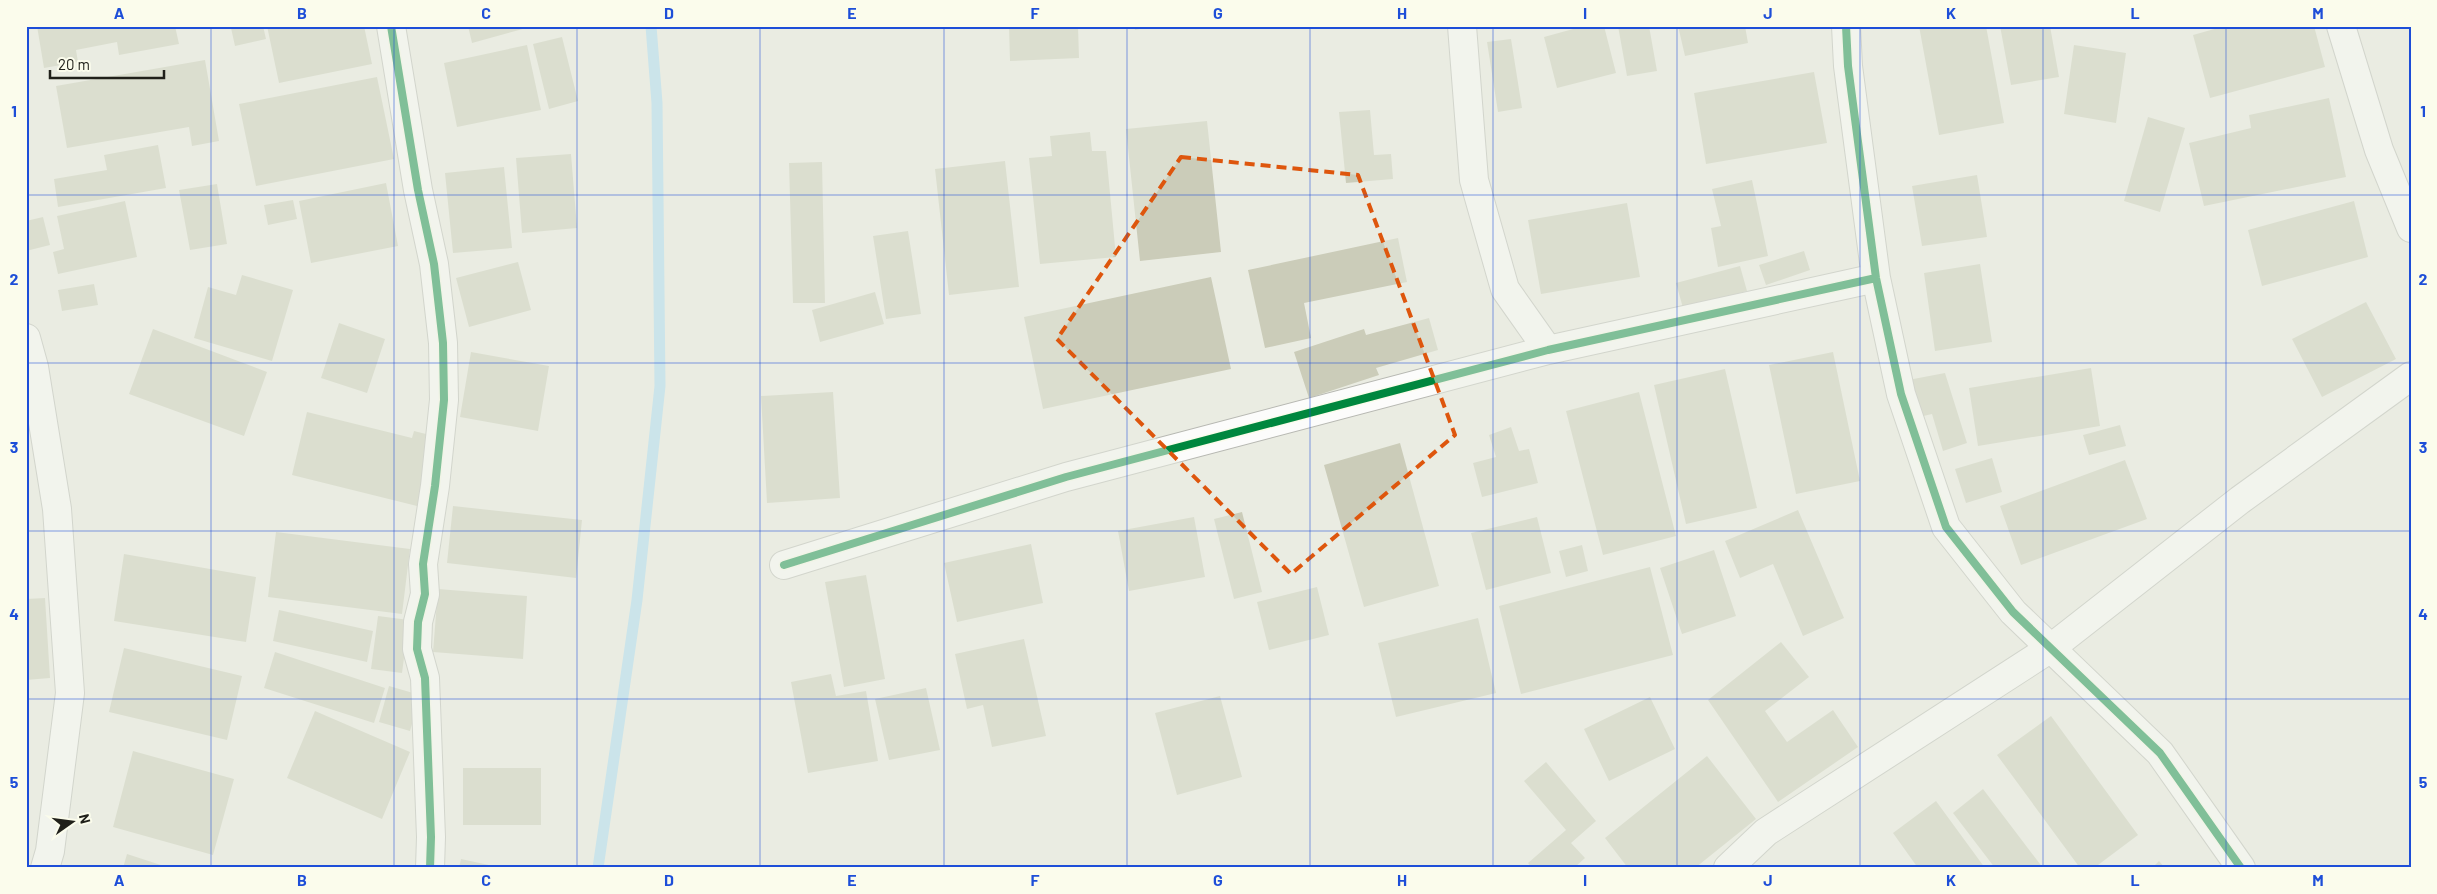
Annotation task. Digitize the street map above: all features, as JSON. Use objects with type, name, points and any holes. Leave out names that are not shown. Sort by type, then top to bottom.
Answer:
[{"type":"street","points":[[391,26],[418,190],[434,264],[443,343],[444,400],[435,486],[423,564],[425,594],[418,622],[417,649],[425,678],[431,837],[430,868]]},
{"type":"street","points":[[1462,26],[1474,180],[1506,289],[1548,350]]},
{"type":"street","points":[[1846,26],[1848,66],[1876,278],[1901,394],[1946,527],[2013,612],[2160,753],[2241,868]]},
{"type":"street","points":[[2341,26],[2379,150],[2411,228]]},
{"type":"street","points":[[784,565],[1066,477],[1548,350],[1876,278]]},
{"type":"street","points":[[26,338],[34,367],[57,509],[70,693],[50,851],[45,868]]},
{"type":"street","points":[[1728,868],[1766,832],[2051,648],[2240,500],[2411,376]]},
{"type":"highlighted area","points":[[1181,157],[1358,175],[1455,435],[1291,574],[1057,339]]},
{"type":"building","points":[[37,26],[175,26],[179,44],[119,55],[117,42],[76,50],[78,62],[44,68]]},
{"type":"building","points":[[263,26],[266,39],[235,46],[231,28]]},
{"type":"building","points":[[267,26],[364,26],[372,64],[279,83]]},
{"type":"building","points":[[468,26],[530,26],[530,27],[472,43]]},
{"type":"building","points":[[1009,26],[1078,26],[1079,58],[1010,61]]},
{"type":"building","points":[[1134,26],[1151,26],[1151,27],[1135,30]]},
{"type":"building","points":[[1584,26],[1604,26],[1616,73],[1557,88],[1544,37]]},
{"type":"building","points":[[1618,26],[1649,26],[1657,71],[1627,76]]},
{"type":"building","points":[[1678,26],[1745,26],[1748,43],[1685,56]]},
{"type":"building","points":[[1919,26],[1986,26],[2004,123],[1939,135]]},
{"type":"building","points":[[2000,26],[2050,26],[2059,77],[2011,85]]},
{"type":"building","points":[[2225,26],[2314,26],[2325,67],[2210,98],[2193,35]]},
{"type":"building","points":[[562,37],[578,101],[549,109],[533,44]]},
{"type":"building","points":[[1511,39],[1522,108],[1498,112],[1487,42]]},
{"type":"building","points":[[527,45],[541,110],[457,127],[444,63]]},
{"type":"building","points":[[2074,45],[2126,53],[2116,123],[2064,114]]},
{"type":"building","points":[[205,60],[219,141],[192,146],[189,127],[67,148],[56,86]]},
{"type":"building","points":[[1814,72],[1827,143],[1706,164],[1694,93]]},
{"type":"building","points":[[377,77],[394,159],[256,186],[239,104]]},
{"type":"building","points":[[2329,98],[2346,177],[2204,206],[2189,143],[2251,128],[2249,115]]},
{"type":"building","points":[[1370,110],[1374,155],[1391,154],[1393,179],[1346,183],[1339,112]]},
{"type":"building","points":[[2148,117],[2185,128],[2160,212],[2124,201]]},
{"type":"building","points":[[1207,121],[1221,252],[1140,261],[1126,129]]},
{"type":"building","points":[[1090,132],[1092,151],[1106,151],[1116,257],[1040,264],[1029,158],[1052,156],[1050,136]]},
{"type":"building","points":[[158,145],[166,188],[58,207],[54,179],[107,170],[104,155]]},
{"type":"building","points":[[571,154],[577,228],[522,233],[516,158]]},
{"type":"building","points":[[1005,161],[1019,287],[949,295],[935,169]]},
{"type":"building","points":[[822,162],[825,303],[793,303],[789,163]]},
{"type":"building","points":[[504,167],[512,248],[453,253],[445,173]]},
{"type":"building","points":[[1977,175],[1987,237],[1922,246],[1912,186]]},
{"type":"building","points":[[1752,180],[1768,256],[1718,267],[1711,228],[1721,226],[1712,189]]},
{"type":"building","points":[[386,183],[398,246],[311,263],[299,201]]},
{"type":"building","points":[[217,184],[227,244],[190,250],[179,190]]},
{"type":"building","points":[[293,200],[297,219],[268,225],[264,205]]},
{"type":"building","points":[[125,201],[137,257],[58,274],[53,252],[64,249],[57,216]]},
{"type":"building","points":[[2354,201],[2368,257],[2262,286],[2248,230]]},
{"type":"building","points":[[1627,203],[1640,277],[1541,294],[1528,220]]},
{"type":"building","points":[[43,217],[50,245],[26,251],[26,221]]},
{"type":"building","points":[[908,231],[921,314],[886,319],[873,236]]},
{"type":"building","points":[[1398,238],[1407,282],[1304,303],[1311,338],[1265,348],[1248,270]]},
{"type":"building","points":[[1804,251],[1810,270],[1766,285],[1759,265]]},
{"type":"building","points":[[518,262],[531,310],[469,327],[456,278]]},
{"type":"building","points":[[1980,264],[1992,342],[1935,351],[1924,273]]},
{"type":"building","points":[[1740,266],[1747,291],[1683,308],[1676,283]]},
{"type":"building","points":[[242,275],[293,290],[272,361],[194,338],[208,287],[236,295]]},
{"type":"building","points":[[1211,277],[1231,369],[1043,409],[1024,317]]},
{"type":"building","points":[[94,284],[98,305],[62,311],[58,290]]},
{"type":"building","points":[[875,292],[884,324],[820,342],[812,310]]},
{"type":"building","points":[[2366,302],[2396,359],[2322,397],[2292,339]]},
{"type":"building","points":[[1429,318],[1438,350],[1376,368],[1379,375],[1309,398],[1294,352],[1364,329],[1366,335]]},
{"type":"building","points":[[339,323],[385,339],[367,393],[321,378]]},
{"type":"building","points":[[153,329],[267,372],[244,436],[129,394]]},
{"type":"building","points":[[471,352],[549,366],[538,431],[460,417]]},
{"type":"building","points":[[1833,352],[1860,481],[1796,494],[1769,365]]},
{"type":"building","points":[[2091,368],[2100,426],[1978,446],[1969,388]]},
{"type":"building","points":[[1725,369],[1757,508],[1686,524],[1654,385]]},
{"type":"building","points":[[1945,373],[1967,443],[1943,451],[1932,414],[1915,418],[1908,380]]},
{"type":"building","points":[[833,392],[840,498],[767,503],[761,396]]},
{"type":"building","points":[[1639,392],[1676,536],[1603,555],[1566,411]]},
{"type":"building","points":[[307,412],[412,438],[414,431],[434,436],[417,506],[292,475]]},
{"type":"building","points":[[2120,425],[2126,446],[2089,455],[2083,435]]},
{"type":"building","points":[[1511,427],[1519,451],[1529,449],[1538,483],[1482,497],[1473,463],[1496,457],[1489,435]]},
{"type":"building","points":[[1400,443],[1439,586],[1364,607],[1324,465]]},
{"type":"building","points":[[1992,458],[2002,492],[1966,503],[1955,469]]},
{"type":"building","points":[[2125,460],[2147,519],[2021,565],[2000,506]]},
{"type":"building","points":[[453,506],[582,520],[576,578],[447,563]]},
{"type":"building","points":[[1798,510],[1844,618],[1803,636],[1773,564],[1740,578],[1725,541]]},
{"type":"building","points":[[1242,512],[1262,592],[1234,599],[1214,519]]},
{"type":"building","points":[[26,515],[29,515],[29,573],[26,573]]},
{"type":"building","points":[[1194,517],[1205,577],[1129,591],[1118,531]]},
{"type":"building","points":[[1537,517],[1551,573],[1486,590],[1471,533]]},
{"type":"building","points":[[276,532],[410,549],[402,614],[268,597]]},
{"type":"building","points":[[1031,544],[1043,603],[957,622],[944,563]]},
{"type":"building","points":[[1582,545],[1588,571],[1566,577],[1559,551]]},
{"type":"building","points":[[1714,550],[1736,616],[1682,634],[1660,568]]},
{"type":"building","points":[[124,554],[256,577],[246,642],[114,621]]},
{"type":"building","points":[[1650,567],[1673,655],[1521,694],[1499,606]]},
{"type":"building","points":[[866,575],[885,679],[844,687],[825,582]]},
{"type":"building","points":[[1317,587],[1329,635],[1269,650],[1257,602]]},
{"type":"building","points":[[438,589],[527,596],[523,659],[433,652]]},
{"type":"building","points":[[45,598],[50,678],[26,680],[26,599]]},
{"type":"building","points":[[279,610],[373,631],[367,662],[273,641]]},
{"type":"building","points":[[378,616],[409,620],[402,673],[371,669]]},
{"type":"building","points":[[1478,618],[1496,693],[1396,717],[1378,643]]},
{"type":"building","points":[[1024,639],[1046,736],[992,747],[983,705],[967,709],[955,654]]},
{"type":"building","points":[[1781,642],[1809,677],[1765,711],[1787,742],[1833,710],[1858,747],[1778,802],[1708,700]]},
{"type":"building","points":[[124,648],[242,676],[227,740],[109,712]]},
{"type":"building","points":[[275,652],[385,688],[374,723],[264,688]]},
{"type":"building","points":[[831,674],[836,696],[866,691],[878,761],[808,773],[791,682]]},
{"type":"building","points":[[389,686],[420,695],[410,731],[379,722]]},
{"type":"building","points":[[926,688],[940,750],[889,760],[875,699]]},
{"type":"building","points":[[1220,696],[1242,777],[1177,795],[1155,713]]},
{"type":"building","points":[[1650,697],[1675,749],[1609,781],[1584,729]]},
{"type":"building","points":[[315,711],[410,752],[382,819],[287,778]]},
{"type":"building","points":[[2051,716],[2138,835],[2094,868],[2080,868],[1997,755]]},
{"type":"building","points":[[133,751],[234,779],[213,855],[113,827]]},
{"type":"building","points":[[1707,756],[1756,819],[1695,868],[1628,868],[1605,838]]},
{"type":"building","points":[[1546,762],[1596,821],[1571,843],[1585,858],[1574,868],[1532,868],[1528,863],[1566,830],[1524,781]]},
{"type":"building","points":[[463,768],[541,768],[541,825],[463,825]]},
{"type":"building","points":[[1983,789],[2043,868],[1995,868],[1953,813]]},
{"type":"building","points":[[1936,801],[1985,868],[1918,868],[1893,833]]},
{"type":"building","points":[[127,854],[167,867],[167,868],[123,868]]},
{"type":"building","points":[[461,859],[498,867],[498,868],[459,868]]},
{"type":"building","points":[[2159,861],[2165,868],[2152,868]]},
{"type":"waterway","points":[[598,868],[637,600],[660,386],[657,103],[651,26]]},
{"type":"cycle path","points":[[391,26],[418,190],[434,264],[443,343],[444,400],[435,486],[423,564],[425,594],[418,622],[417,649],[425,678],[431,837],[430,868]]},
{"type":"cycle path","points":[[1846,26],[1848,66],[1876,278],[1901,394],[1946,527],[2013,612],[2160,753],[2241,868]]},
{"type":"cycle path","points":[[784,565],[1066,477],[1548,350],[1876,278]]}]
